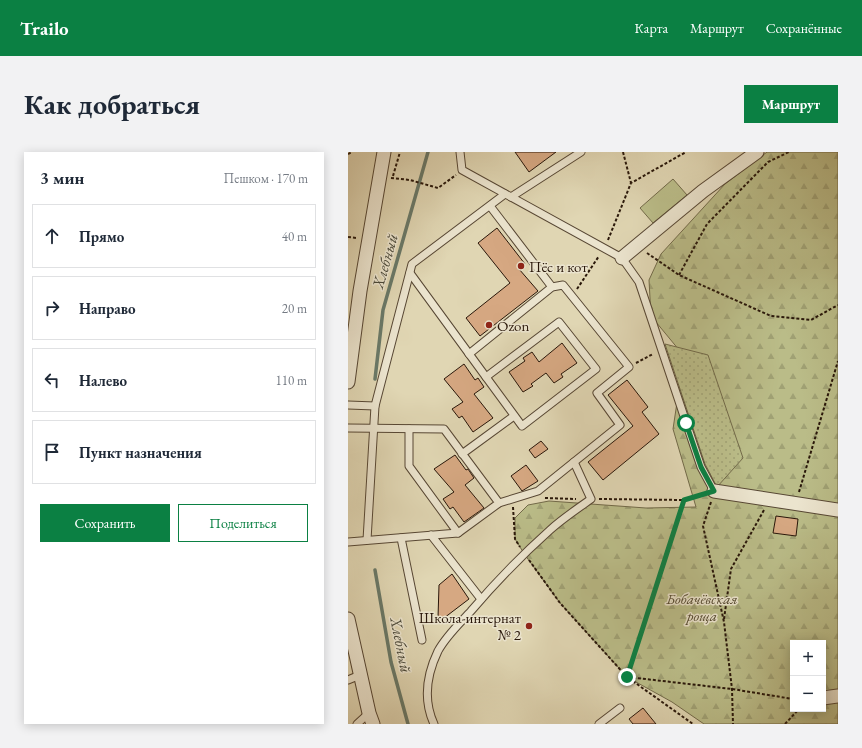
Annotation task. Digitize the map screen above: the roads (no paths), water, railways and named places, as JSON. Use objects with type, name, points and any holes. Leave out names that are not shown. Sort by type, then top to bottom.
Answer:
[{"type":"street","points":[[348,382],[350,348],[378,177],[384,152]]},
{"type":"street","points":[[622,258],[703,191],[756,152]]},
{"type":"street","points":[[714,491],[838,510]]},
{"type":"street","points":[[348,619],[354,677],[371,719]]},
{"type":"street","points":[[826,698],[838,696]]},
{"type":"lane","points":[[460,152],[462,170],[622,258],[639,282],[701,467],[714,491]]},
{"type":"lane","points":[[367,540],[376,406],[412,264],[490,206],[578,153]]},
{"type":"lane","points":[[490,206],[552,287]]},
{"type":"lane","points":[[410,273],[514,416],[522,426],[596,369],[559,322],[486,377]]},
{"type":"lane","points":[[348,542],[458,533],[499,503],[538,491],[620,425],[596,393],[629,367],[563,285],[552,287],[469,354]]},
{"type":"lane","points":[[348,405],[376,406]]},
{"type":"lane","points":[[462,454],[514,416]]},
{"type":"lane","points":[[348,428],[444,429],[499,503]]},
{"type":"lane","points":[[409,429],[409,466],[458,533]]},
{"type":"lane","points":[[434,724],[427,700],[430,670],[439,650],[481,599],[550,530],[591,499],[574,462]]},
{"type":"lane","points":[[431,535],[481,599]]},
{"type":"lane","points":[[401,538],[422,640]]},
{"type":"lane","points":[[599,724],[620,708]]},
{"type":"lane","points":[[357,724],[371,719]]},
{"type":"waterway","name":"Хлебный","points":[[375,379],[383,310],[428,152]]},
{"type":"waterway","name":"Хлебный","points":[[375,570],[391,662],[408,724]]},
{"type":"place","name":"Пёс и кот","points":[[521,266]]},
{"type":"place","name":"Ozon","points":[[489,325]]},
{"type":"place","name":"Школа-интернат № 2","points":[[529,626]]},
{"type":"park label","name":"Бобачёвская роща","points":[[702,606]]}]
